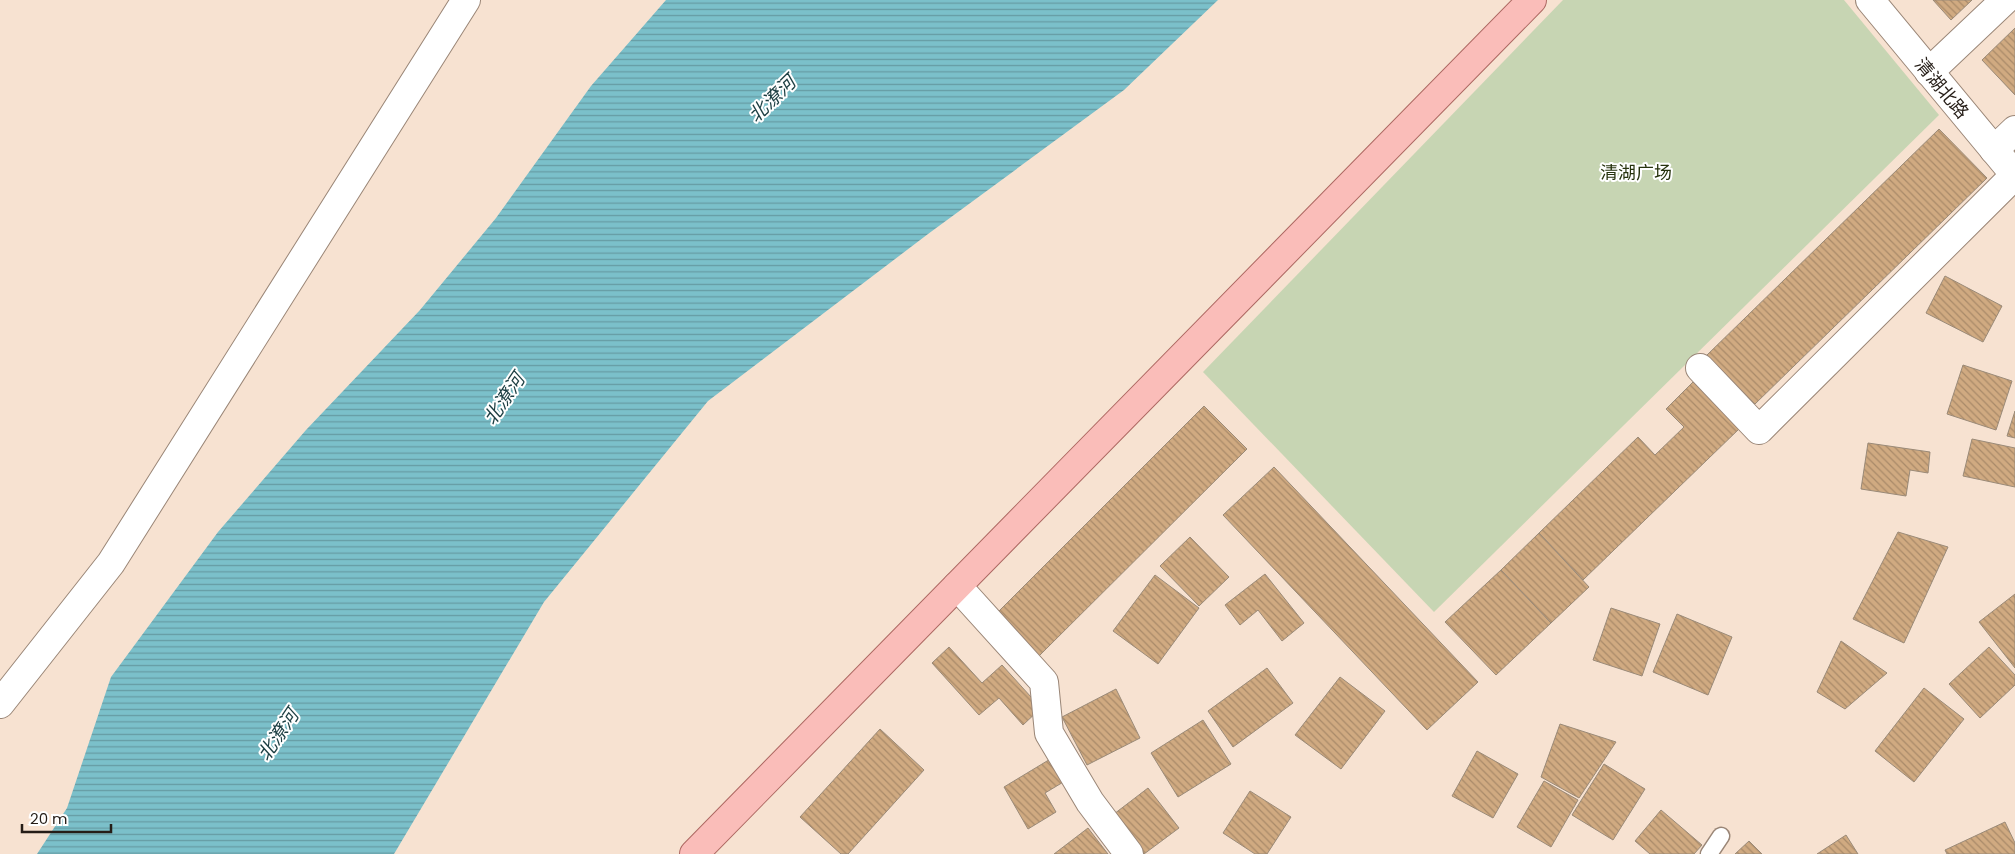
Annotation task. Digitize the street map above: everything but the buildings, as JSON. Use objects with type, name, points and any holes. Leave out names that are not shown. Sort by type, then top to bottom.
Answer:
[{"type":"main road","points":[[694,854],[1532,0]]},
{"type":"street","points":[[0,704],[111,563],[466,0]]},
{"type":"street","name":"清湖北路","points":[[1870,0],[2015,175]]},
{"type":"street","points":[[1930,72],[2005,0]]},
{"type":"street","points":[[1994,150],[2015,130]]},
{"type":"street","points":[[1700,368],[1759,430],[2015,175]]},
{"type":"street","points":[[957,586],[1044,682],[1049,733],[1090,802],[1129,854]]},
{"type":"lane","points":[[1709,854],[1721,836]]},
{"type":"green space","name":"清湖广场","points":[[1563,0],[1844,0],[1939,115],[1434,612],[1203,372]]},
{"type":"water","name":"北潦河","points":[[666,0],[1218,0],[1124,90],[928,234],[708,401],[544,602],[394,854],[37,854],[67,808],[111,677],[218,532],[306,430],[420,310],[496,218],[591,86]]}]
